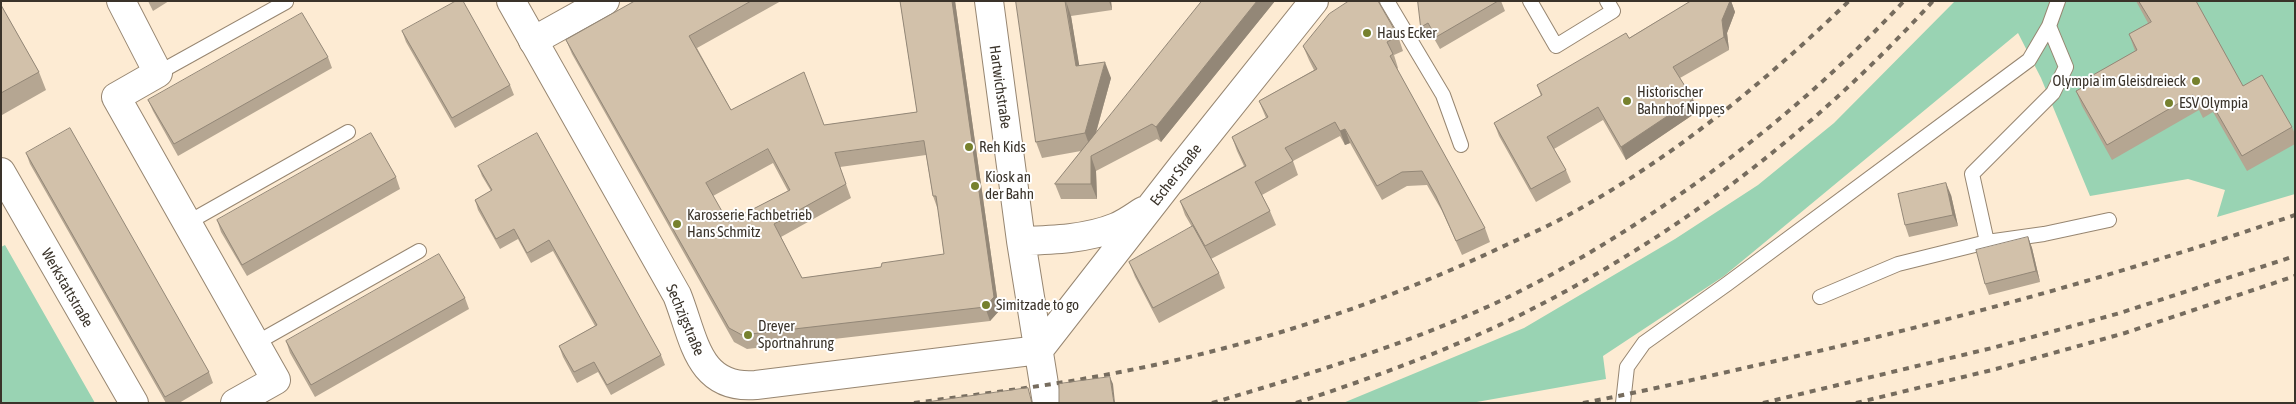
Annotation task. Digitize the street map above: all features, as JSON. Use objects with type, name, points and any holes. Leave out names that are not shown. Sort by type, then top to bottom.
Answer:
[{"type":"street","points":[[121,1],[158,73],[116,97],[276,380],[235,403]]},
{"type":"street","name":"Sechzigstraße","points":[[511,1],[677,295],[692,338],[704,364],[720,380],[737,385],[756,385],[1039,350]]},
{"type":"street","points":[[534,41],[605,1]]},
{"type":"street","name":"Hartwichstraße","points":[[989,1],[1020,240],[1047,403]]},
{"type":"street","name":"Escher Straße","points":[[1039,350],[1314,1]]},
{"type":"street","name":"Werkstattstraße","points":[[1,172],[134,403]]},
{"type":"street","points":[[1020,240],[1064,238],[1090,234],[1116,226],[1151,207]]},
{"type":"lane","points":[[1387,1],[1443,95],[1461,145]]},
{"type":"lane","points":[[1530,1],[1556,46],[1613,12],[1607,1]]},
{"type":"lane","points":[[1622,403],[1627,366],[1644,343],[1728,284],[2029,60],[2049,26],[2058,1]]},
{"type":"lane","points":[[158,73],[286,2]]},
{"type":"lane","points":[[1987,242],[1972,174],[2053,93],[2066,67],[2049,26]]},
{"type":"lane","points":[[187,223],[348,132]]},
{"type":"lane","points":[[1820,297],[1898,264],[1987,242],[2044,234],[2109,220]]},
{"type":"lane","points":[[256,342],[419,251]]},
{"type":"green space","points":[[1955,1],[2295,1],[2295,194],[2217,217],[2225,190],[2188,179],[2090,196],[2041,78],[2018,33],[1724,276],[1603,356],[1606,379],[1471,403],[1343,403],[1524,328],[1675,239],[1758,185],[1834,123]]},
{"type":"green space","points":[[5,245],[95,403],[1,403],[1,247]]},
{"type":"building","points":[[456,1],[463,1],[510,85],[452,118],[402,31]]},
{"type":"building","points":[[635,1],[751,1],[689,36],[731,110],[804,72],[824,125],[917,112],[900,1],[952,1],[994,297],[985,307],[742,335],[729,328],[566,40]],"holes":[[[924,141],[933,196],[936,196],[944,254],[882,263],[881,267],[802,278],[774,224],[846,184],[835,153]],[[768,149],[790,190],[728,222],[706,183]]]},
{"type":"building","points":[[1016,1],[1065,1],[1076,66],[1105,62],[1085,133],[1036,142]]},
{"type":"building","points":[[1202,1],[1257,1],[1156,127],[1152,124],[1091,156],[1091,184],[1055,184]]},
{"type":"building","points":[[1349,1],[1378,1],[1398,36],[1387,42],[1393,54],[1390,56],[1485,228],[1456,241],[1436,196],[1422,171],[1402,172],[1377,186],[1345,129],[1340,131],[1335,122],[1285,148],[1293,161],[1255,182],[1270,211],[1205,246],[1180,201],[1246,166],[1232,137],[1268,117],[1259,101],[1317,69],[1303,46],[1329,14]]},
{"type":"building","points":[[1418,1],[1498,1],[1436,37],[1428,23],[1421,27]]},
{"type":"building","points":[[1691,1],[1730,1],[1722,20],[1724,37],[1673,67],[1693,99],[1621,147],[1598,107],[1547,137],[1566,170],[1531,189],[1494,123],[1542,95],[1537,85],[1626,33],[1629,38]]},
{"type":"building","points":[[2139,1],[2196,1],[2243,86],[2262,75],[2292,127],[2242,156],[2208,97],[2198,103],[2193,95],[2107,145],[2076,91],[2089,84],[2086,79],[2137,50],[2129,34],[2151,22]]},
{"type":"building","points":[[1,5],[39,72],[1,93]]},
{"type":"building","points":[[302,13],[328,57],[174,144],[148,100]]},
{"type":"building","points":[[70,128],[209,372],[165,397],[26,153]]},
{"type":"building","points":[[371,133],[396,177],[242,265],[217,220]]},
{"type":"building","points":[[537,133],[661,355],[607,385],[594,362],[574,372],[559,346],[597,325],[549,240],[527,253],[514,229],[496,239],[475,200],[492,190],[478,166]]},
{"type":"building","points":[[1946,183],[1953,215],[1905,225],[1898,194]]},
{"type":"building","points":[[1193,226],[1219,273],[1153,308],[1129,262]]},
{"type":"building","points":[[2028,237],[2036,271],[1985,284],[1976,250]]},
{"type":"building","points":[[439,254],[465,298],[311,385],[286,341]]},
{"type":"building","points":[[1110,377],[1114,403],[1059,403],[1059,384]]},
{"type":"building","points":[[1028,388],[1032,403],[920,403]]},
{"type":"railway","points":[[914,403],[1090,378],[1216,350],[1266,337],[1364,305],[1459,266],[1564,217],[1646,168],[1682,143],[1751,89],[1849,1]]},
{"type":"railway","points":[[1212,403],[1322,369],[1430,331],[1500,301],[1581,258],[1666,204],[1774,124],[1841,65],[1904,1]]},
{"type":"railway","points":[[1296,403],[1351,385],[1458,344],[1510,320],[1627,256],[1683,219],[1789,139],[1839,95],[1933,1]]},
{"type":"railway","points":[[1583,403],[1837,347],[2035,296],[2230,237],[2295,215]]},
{"type":"railway","points":[[1763,403],[1992,348],[2120,313],[2295,256]]},
{"type":"railway","points":[[1856,403],[1996,369],[2125,333],[2295,276]]},
{"type":"place","name":"Haus Ecker","points":[[1367,33]]},
{"type":"place","name":"Olympia im Gleisdreieck","points":[[2196,81]]},
{"type":"place","name":"Historischer Bahnhof Nippes","points":[[1627,101]]},
{"type":"place","name":"ESV Olympia","points":[[2169,103]]},
{"type":"place","name":"Reh Kids","points":[[969,147]]},
{"type":"place","name":"Kiosk an der Bahn","points":[[975,186]]},
{"type":"place","name":"Karosserie Fachbetrieb Hans Schmitz","points":[[677,224]]},
{"type":"place","name":"Simitzade to go","points":[[986,305]]},
{"type":"place","name":"Dreyer Sportnahrung","points":[[748,335]]}]
